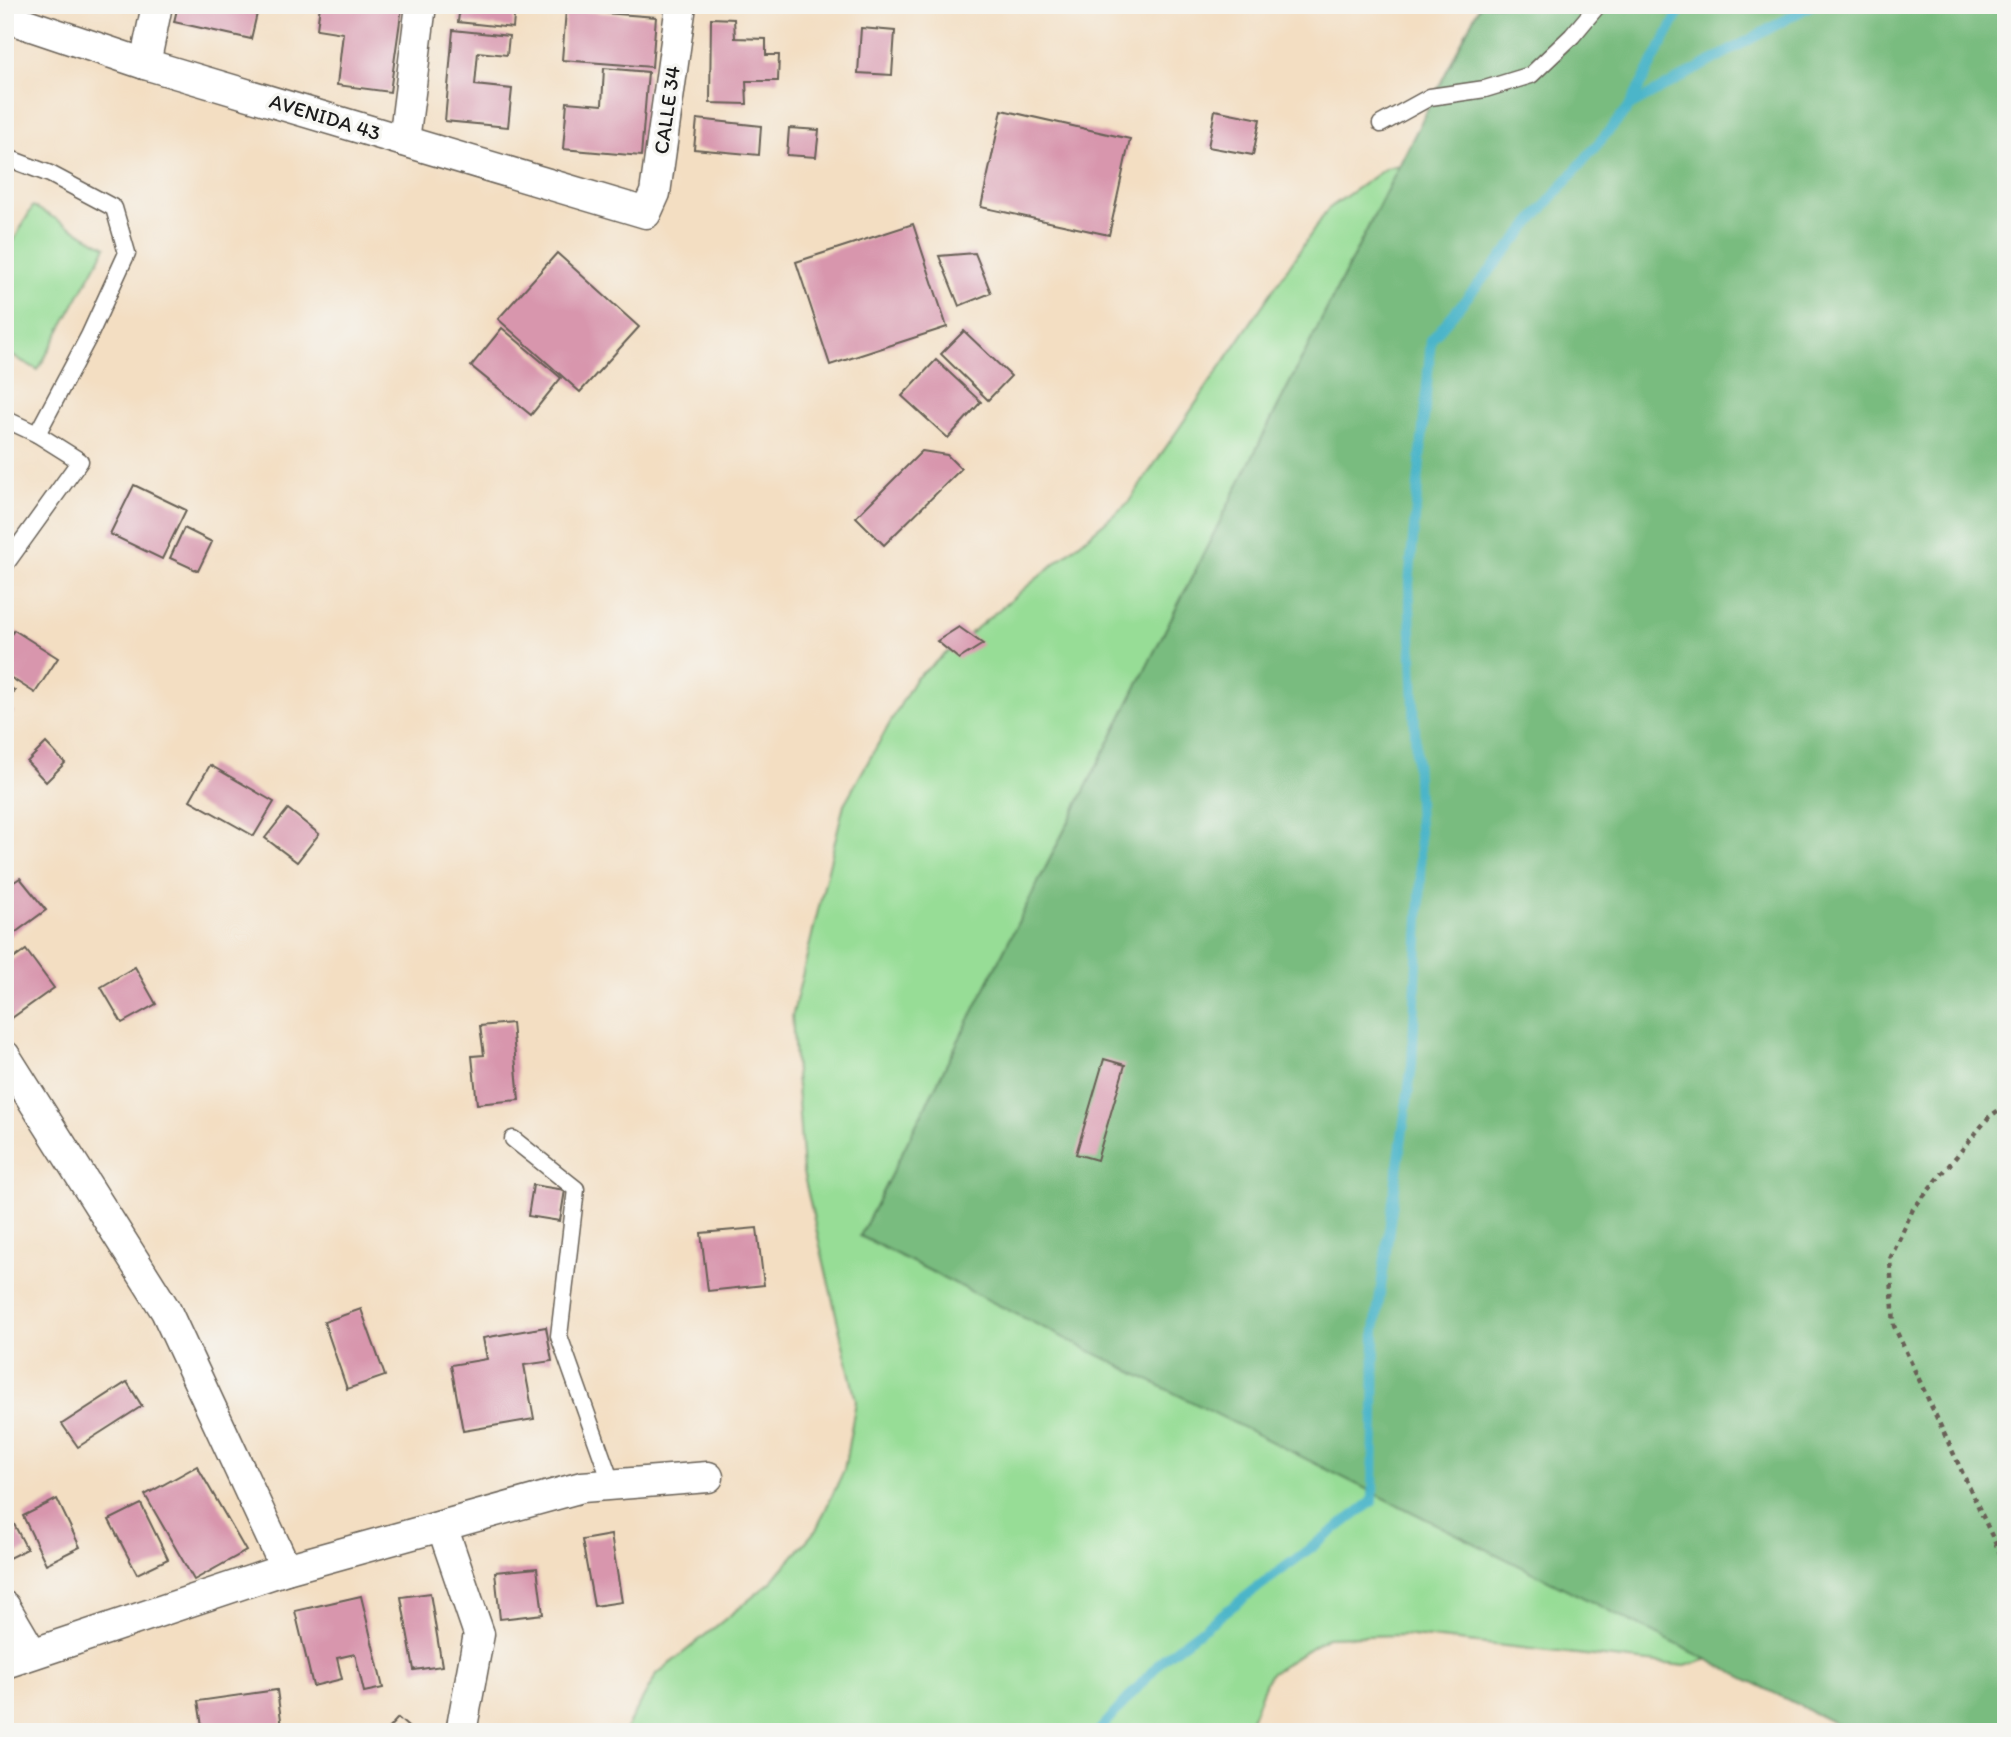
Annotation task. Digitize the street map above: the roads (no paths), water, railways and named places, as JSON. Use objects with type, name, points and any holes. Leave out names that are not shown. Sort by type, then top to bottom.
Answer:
[{"type":"street","points":[[145,64],[157,5]]},
{"type":"street","points":[[404,141],[421,5]]},
{"type":"street","name":"CALLE 34","points":[[646,213],[655,194],[681,5]]},
{"type":"street","name":"AVENIDA 43","points":[[5,17],[145,64],[646,213]]},
{"type":"street","points":[[5,1056],[166,1311],[286,1569]]},
{"type":"street","points":[[5,1607],[19,1658],[286,1569],[582,1487],[708,1477]]},
{"type":"street","points":[[442,1526],[479,1634],[461,1732]]},
{"type":"lane","points":[[1381,124],[1430,97],[1485,89],[1531,75],[1572,36],[1598,5]]},
{"type":"lane","points":[[5,157],[50,174],[114,208],[127,253],[89,337],[37,434]]},
{"type":"lane","points":[[5,419],[37,434],[80,461],[5,565]]},
{"type":"lane","points":[[513,1139],[576,1189],[559,1336],[612,1485]]},
{"type":"waterway","points":[[1630,105],[1683,5]]},
{"type":"waterway","points":[[1098,1732],[1164,1658],[1373,1501],[1375,1330],[1412,1065],[1421,878],[1409,584],[1431,340],[1630,106],[1812,5]]}]
